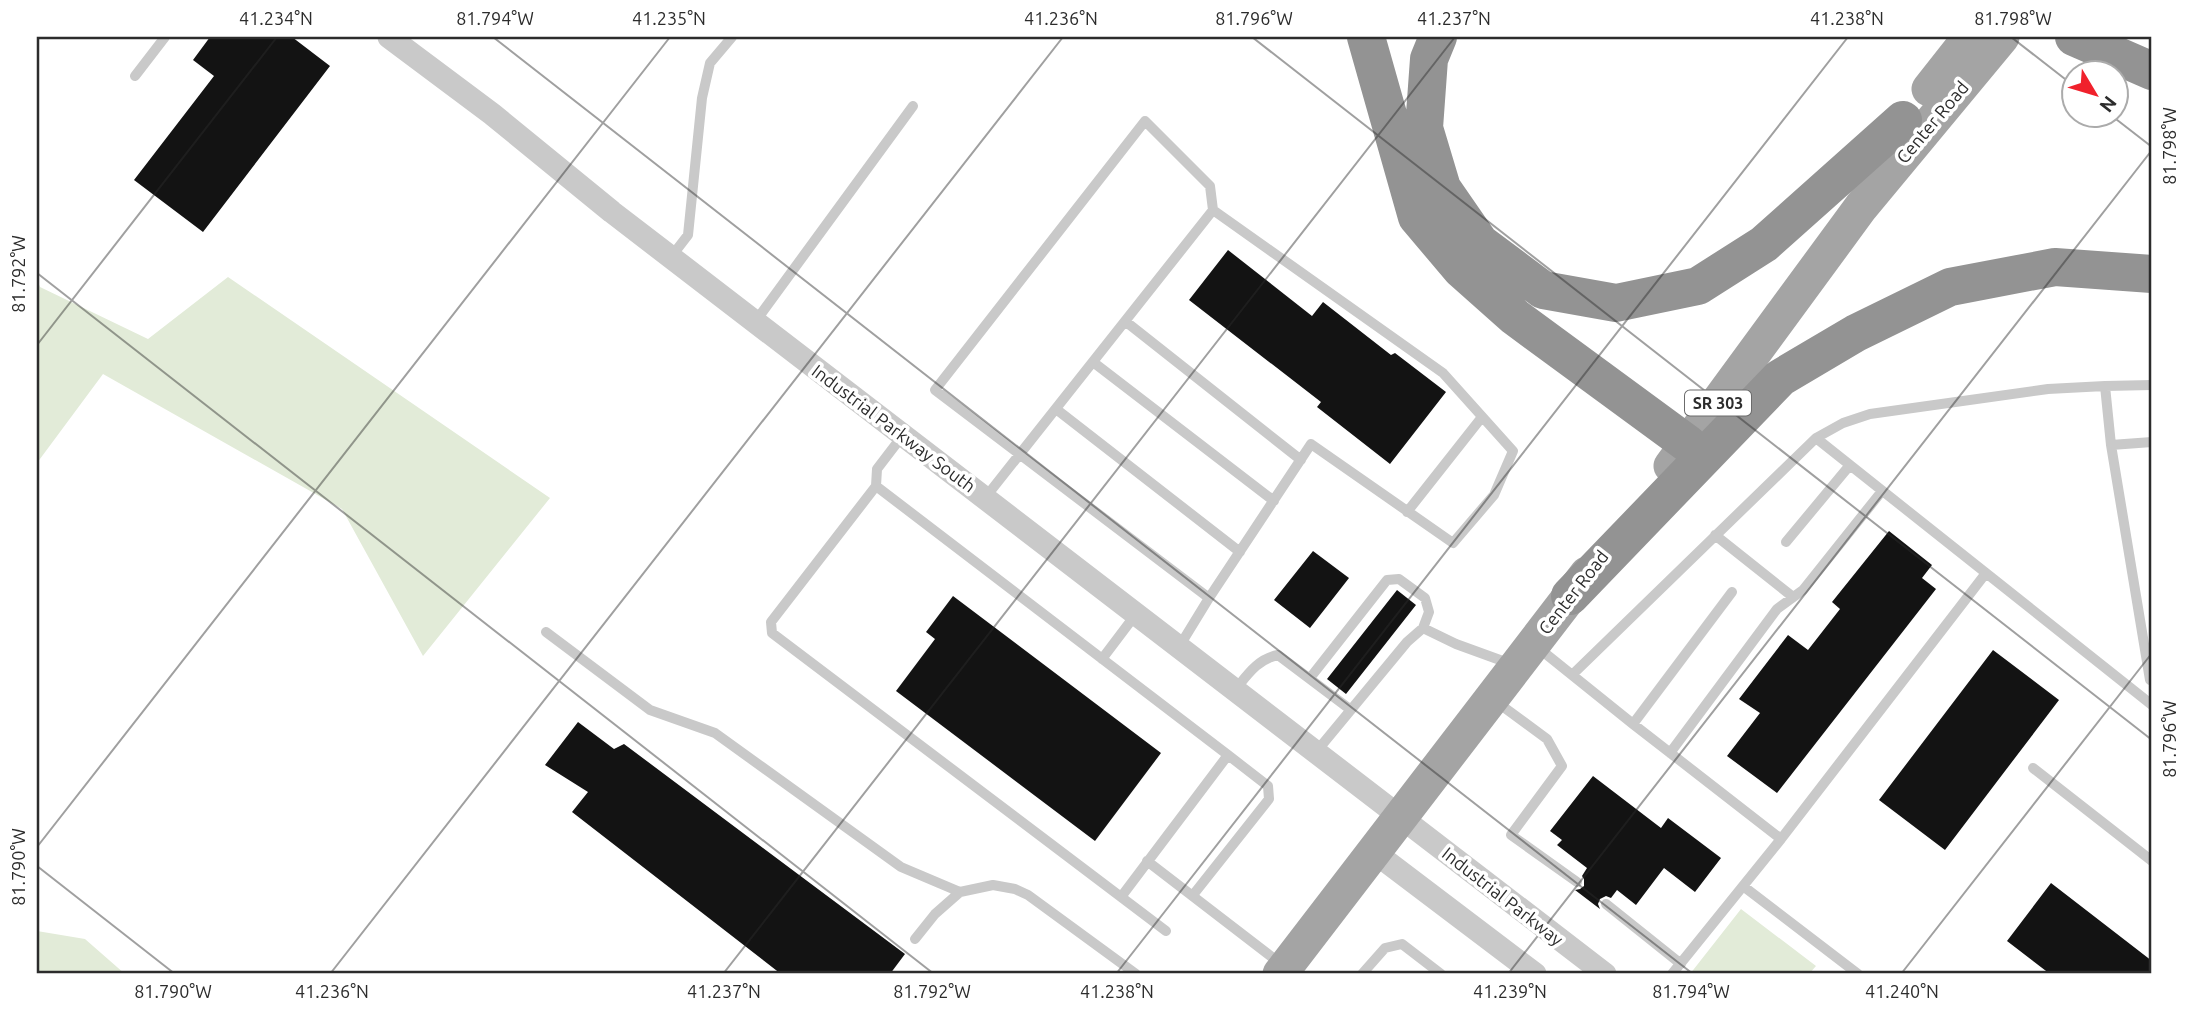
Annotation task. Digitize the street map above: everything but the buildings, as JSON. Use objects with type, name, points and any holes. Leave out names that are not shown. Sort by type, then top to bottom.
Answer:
[{"type":"highway","points":[[1366,37],[1417,217],[1461,268],[1515,317],[1688,444]]},
{"type":"highway","points":[[1438,37],[1429,59],[1424,128],[1442,188],[1480,243],[1543,290],[1616,303],[1698,286],[1764,244],[1903,120]]},
{"type":"highway","points":[[2060,37],[2090,44],[2152,71]]},
{"type":"highway","points":[[1570,596],[1780,378],[1856,333],[1950,288],[1963,285],[2054,267],[2152,274]]},
{"type":"main road","name":"Center Road","points":[[1861,206],[1875,172],[1903,120],[1970,37]]},
{"type":"main road","name":"Center Road","points":[[1283,971],[1688,444],[1861,206],[2002,37]]},
{"type":"street","name":"Industrial Parkway South","points":[[389,37],[492,114],[612,212],[1401,817]]},
{"type":"street","name":"Industrial Parkway","points":[[1401,817],[1605,974]]},
{"type":"street","points":[[1374,852],[1535,974]]},
{"type":"lane","points":[[135,76],[165,37]]},
{"type":"lane","points":[[671,257],[688,235],[702,98],[710,63],[732,37]]},
{"type":"lane","points":[[755,322],[913,106]]},
{"type":"lane","points":[[985,498],[1020,455],[1213,210],[1210,186],[1145,121],[935,390],[1020,455],[1209,598]]},
{"type":"lane","points":[[1179,647],[1311,444],[1453,543],[1494,495],[1513,451],[1443,373],[1213,210]]},
{"type":"lane","points":[[1125,321],[1301,460]]},
{"type":"lane","points":[[1093,362],[1274,501]]},
{"type":"lane","points":[[1572,675],[1816,438],[1843,423],[1870,414],[2048,389],[2152,385]]},
{"type":"lane","points":[[2105,386],[2111,444],[2151,680],[2140,695]]},
{"type":"lane","points":[[1056,409],[1240,552]]},
{"type":"lane","points":[[1407,512],[1482,416]]},
{"type":"lane","points":[[903,435],[877,469],[876,486],[771,622],[772,633],[1166,931]]},
{"type":"lane","points":[[1816,438],[2152,705]]},
{"type":"lane","points":[[2111,444],[2152,442]]},
{"type":"lane","points":[[1786,542],[1850,465]]},
{"type":"lane","points":[[876,486],[1268,786],[1269,799],[1193,895]]},
{"type":"lane","points":[[1670,753],[1777,609],[1803,590],[1882,491]]},
{"type":"lane","points":[[1716,535],[1793,597]]},
{"type":"lane","points":[[1672,974],[1781,839],[1986,573]]},
{"type":"lane","points":[[1310,678],[1387,580],[1399,579],[1425,598],[1429,612],[1423,628],[1407,642],[1316,752]]},
{"type":"lane","points":[[1633,724],[1732,592]]},
{"type":"lane","points":[[1102,659],[1136,614]]},
{"type":"lane","points":[[1423,628],[1456,644],[1525,655],[1572,675],[1781,839]]},
{"type":"lane","points":[[546,632],[650,710],[715,733],[901,867],[960,892]]},
{"type":"lane","points":[[1235,690],[1255,666],[1268,657],[1279,655],[1351,710]]},
{"type":"lane","points":[[1492,698],[1547,738],[1562,766],[1511,835],[1577,882]]},
{"type":"lane","points":[[1121,897],[1228,755]]},
{"type":"lane","points":[[2033,768],[2152,861]]},
{"type":"lane","points":[[1147,861],[1193,895],[1283,971]]},
{"type":"lane","points":[[915,939],[936,914],[960,892],[993,885],[1016,889],[1028,895],[1136,974]]},
{"type":"lane","points":[[1743,886],[1858,974]]},
{"type":"lane","points":[[1606,904],[1681,964]]},
{"type":"lane","points":[[1362,974],[1385,948],[1402,944],[1441,974]]},
{"type":"green space","points":[[228,277],[550,498],[423,656],[342,509],[103,374],[37,463],[37,280],[40,287],[148,339]]},
{"type":"green space","points":[[1741,909],[1816,966],[1809,974],[1690,974]]},
{"type":"green space","points":[[37,931],[85,939],[125,974],[37,974]]}]
